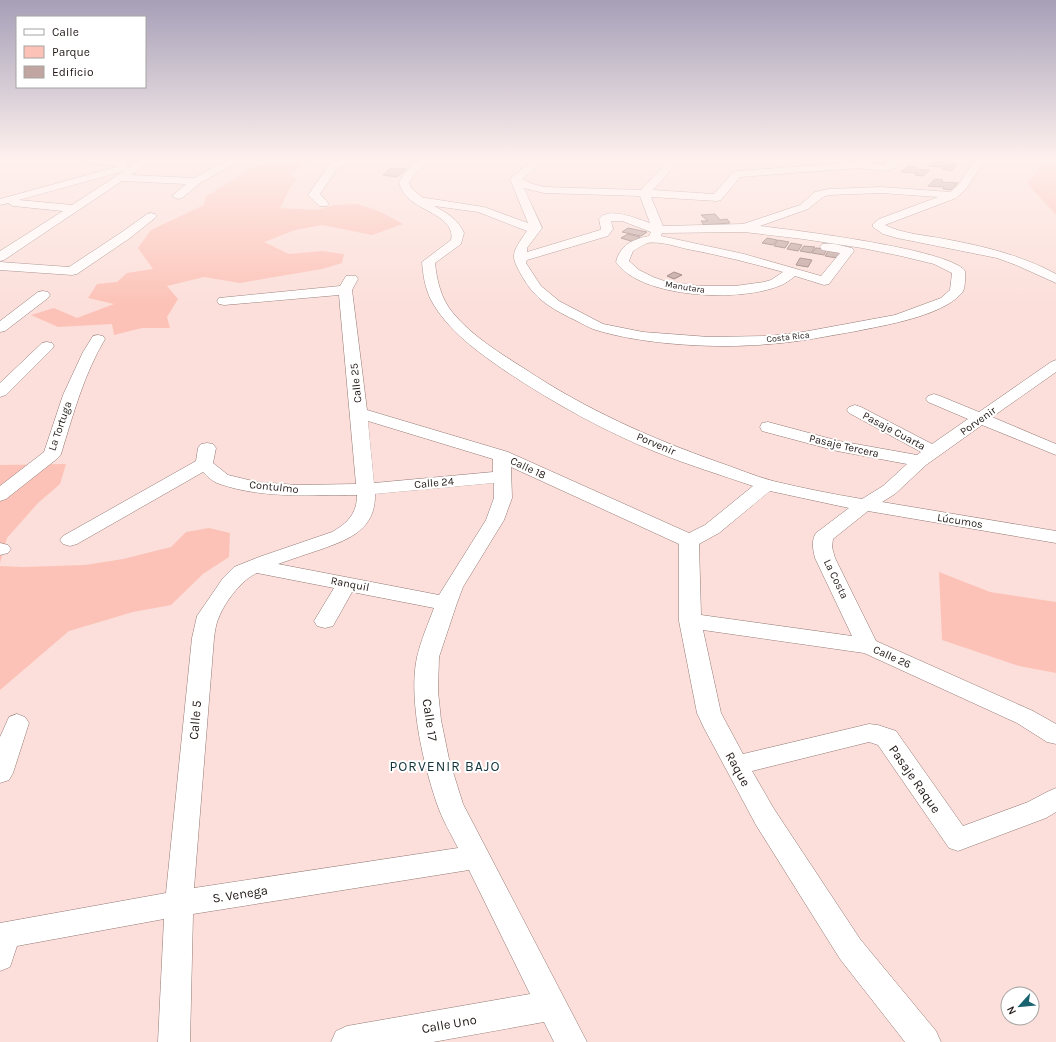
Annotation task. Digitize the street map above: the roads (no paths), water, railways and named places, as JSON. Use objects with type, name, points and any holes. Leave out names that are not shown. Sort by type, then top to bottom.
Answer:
[{"type":"street","points":[[0,257],[72,209]]},
{"type":"street","name":"Porvenir","points":[[432,209],[456,225],[459,232],[457,241],[428,262],[431,282],[438,299],[448,316],[467,335],[494,356],[544,389],[597,418],[662,448],[766,485],[834,500],[865,505],[889,490],[927,457],[1056,365]]},
{"type":"street","points":[[477,209],[535,230]]},
{"type":"street","points":[[528,209],[534,222],[535,230],[521,248],[520,258],[604,233],[607,228],[606,218],[624,218],[656,235],[744,228],[799,209]]},
{"type":"street","points":[[648,209],[656,235]]},
{"type":"street","points":[[916,209],[883,221],[879,224],[879,227],[887,232],[993,254],[1046,272],[1056,279]]},
{"type":"street","points":[[0,266],[72,271],[126,235],[150,216]]},
{"type":"street","name":"Costa Rica","points":[[520,258],[520,263],[523,269],[536,288],[554,304],[576,316],[599,327],[624,333],[672,339],[709,341],[769,340],[865,326],[898,319],[922,311],[946,301],[957,291],[958,272],[948,265],[935,260],[859,244],[744,228]]},
{"type":"street","name":"Manutara","points":[[774,232],[799,242],[848,251],[824,281],[793,270],[763,261],[656,235],[627,249],[622,255],[622,262],[628,269],[654,282],[692,290],[735,290],[776,283],[793,270]]},
{"type":"street","name":"Calle 25","points":[[224,301],[348,284],[366,489]]},
{"type":"street","points":[[0,328],[43,295]]},
{"type":"street","name":"La Tortuga","points":[[0,496],[52,454],[71,395],[90,352],[98,339]]},
{"type":"street","points":[[0,392],[47,346]]},
{"type":"street","points":[[934,399],[983,418],[1056,450]]},
{"type":"street","name":"Pasaje Cuarta","points":[[854,410],[927,457]]},
{"type":"street","name":"Calle 18","points":[[359,413],[502,466],[690,541]]},
{"type":"street","name":"Pasaje Tercera","points":[[768,427],[837,446],[927,457]]},
{"type":"street","name":"Contulmo","points":[[70,540],[206,456],[222,479],[257,487],[297,490],[366,489]]},
{"type":"street","name":"Calle 24","points":[[366,489],[502,466]]},
{"type":"street","name":"Calle 17","points":[[502,466],[503,498],[494,520],[453,587],[446,603],[428,657],[426,691],[429,720],[436,759],[450,805],[571,1042]]},
{"type":"street","points":[[690,541],[712,529],[766,485]]},
{"type":"street","name":"Calle 5","points":[[174,1042],[179,903],[203,638],[208,616],[230,583],[241,572],[323,542],[350,530],[358,522],[366,504],[366,489]]},
{"type":"street","name":"Lúcumos","points":[[865,505],[1056,537]]},
{"type":"street","name":"La Costa","points":[[865,505],[822,537],[822,547],[825,558],[868,646]]},
{"type":"street","name":"Raque","points":[[690,541],[690,621],[709,713],[765,817],[850,948],[925,1042]]},
{"type":"street","name":"Ranquil","points":[[254,566],[446,603]]},
{"type":"street","points":[[324,621],[347,583]]},
{"type":"street","name":"Calle 26","points":[[690,621],[868,646],[1025,717],[1056,735]]},
{"type":"street","points":[[0,773],[17,723]]},
{"type":"street","name":"Pasaje Raque","points":[[736,765],[870,733],[878,734],[886,738],[958,840],[1036,810],[1056,799]]},
{"type":"street","name":"S. Venega","points":[[4,940],[179,903],[476,857]]},
{"type":"street","name":"Calle Uno","points":[[346,1042],[552,1005]]},
{"type":"district","name":"PORVENIR BAJO","points":[[445,766]]}]
